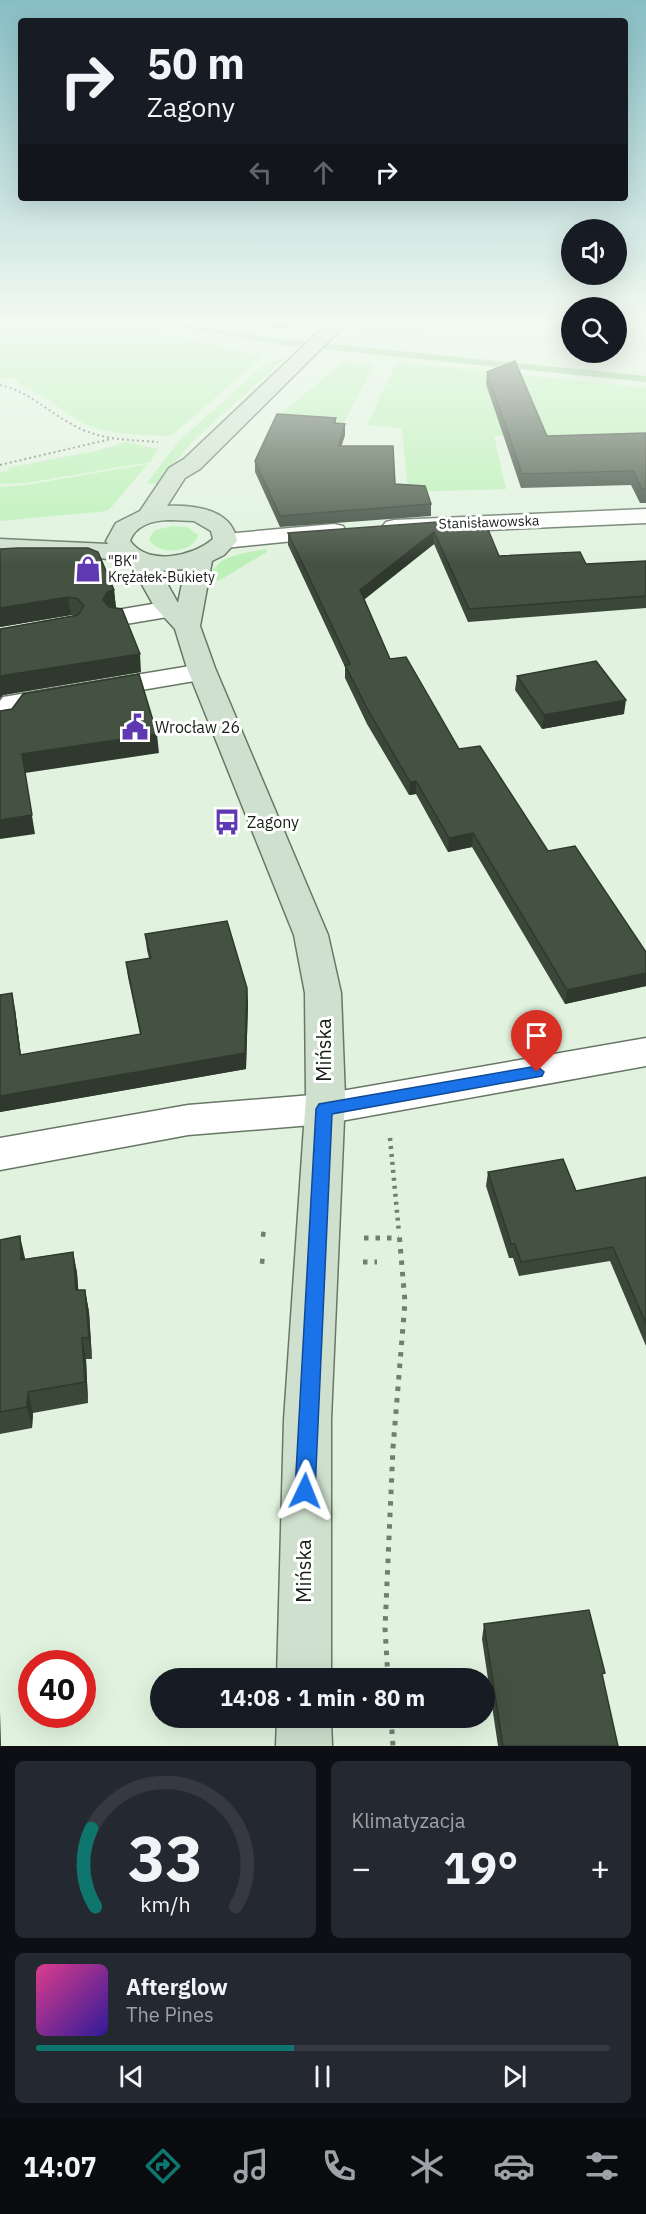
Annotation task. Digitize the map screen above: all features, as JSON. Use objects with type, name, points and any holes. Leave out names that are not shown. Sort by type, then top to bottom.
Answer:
[{"type":"street","points":[[138,521],[177,473],[192,464],[255,401]]},
{"type":"street","points":[[0,546],[85,549],[171,563],[212,554],[225,541],[223,528],[206,517],[198,506],[195,491],[198,472],[192,464]]},
{"type":"street","points":[[0,539],[138,521],[178,513],[206,517]]},
{"type":"street","name":"Stanisławowska","points":[[225,541],[362,530],[646,516]]},
{"type":"street","name":"Mińska","points":[[138,521],[118,541],[121,548],[135,557],[179,618],[311,935],[324,1001],[324,1109],[320,1229],[309,1383],[303,1555],[304,1668]]},
{"type":"street","name":"Mińska","points":[[179,618],[200,558]]},
{"type":"street","points":[[120,617],[179,618]]},
{"type":"street","points":[[4,709],[202,672]]},
{"type":"street","points":[[0,1154],[188,1120],[324,1109],[646,1052]]},
{"type":"street","points":[[304,1728],[304,1746]]},
{"type":"path","points":[[33,401],[80,429],[116,438],[165,443]]},
{"type":"path","points":[[0,465],[116,438]]},
{"type":"path","points":[[376,1098],[387,1121],[390,1138],[405,1302],[393,1448],[385,1617],[388,1668]]},
{"type":"path","points":[[261,1234],[272,1235]]},
{"type":"path","points":[[362,1238],[399,1238]]},
{"type":"path","points":[[260,1261],[270,1262]]},
{"type":"path","points":[[361,1262],[377,1262]]},
{"type":"path","points":[[392,1728],[393,1746]]},
{"type":"green space","points":[[49,401],[211,401],[171,436],[126,434],[104,430],[75,418]]},
{"type":"green space","points":[[223,401],[237,401],[191,443],[157,484],[147,483],[179,441]]},
{"type":"green space","points":[[296,401],[355,401],[343,424],[274,419]]},
{"type":"green space","points":[[378,401],[646,401],[646,447],[571,436],[494,436],[506,489],[408,492],[402,428],[367,425]]},
{"type":"green space","points":[[126,442],[158,449],[150,462],[26,483],[0,484],[0,472],[9,471],[8,468],[100,450]]},
{"type":"green space","points":[[148,464],[108,511],[0,521],[0,487],[26,485]]},
{"type":"green space","points":[[172,526],[187,527],[198,535],[190,546],[182,549],[166,550],[153,544],[149,538],[155,530]]},
{"type":"green space","points":[[266,549],[267,552],[220,580],[210,581],[212,572],[223,561],[240,554]]},
{"type":"building","points":[[497,401],[532,401],[547,436],[646,433],[646,489],[642,489],[633,471],[522,474]]},
{"type":"building","points":[[277,414],[336,418],[334,423],[345,424],[338,446],[393,446],[395,484],[425,486],[431,504],[280,516],[255,461]]},
{"type":"building","points":[[437,522],[438,529],[487,527],[499,556],[580,552],[586,564],[646,561],[646,596],[469,609],[434,532],[360,590],[390,659],[406,657],[459,749],[480,746],[548,851],[575,846],[646,952],[646,973],[567,990],[473,833],[449,838],[416,781],[410,782],[345,665],[350,664],[288,533]]},
{"type":"building","points":[[88,548],[98,552],[114,590],[107,592],[103,600],[109,607],[122,609],[140,654],[0,676],[0,629],[78,615],[84,606],[78,599],[68,597],[0,608],[0,549]]},
{"type":"building","points":[[596,661],[626,700],[544,715],[517,676]]},
{"type":"building","points":[[139,674],[157,734],[22,754],[32,815],[0,820],[0,711],[12,709],[23,694]]},
{"type":"building","points":[[227,921],[247,988],[245,1053],[0,1096],[0,995],[12,993],[20,1055],[141,1034],[126,962],[151,958],[145,934]]},
{"type":"building","points":[[563,1159],[576,1191],[646,1177],[646,1324],[613,1247],[521,1262],[515,1244],[511,1244],[488,1172]]},
{"type":"building","points":[[20,1236],[21,1260],[73,1252],[76,1290],[85,1290],[89,1338],[82,1338],[85,1382],[28,1392],[27,1407],[0,1412],[0,1240]]},
{"type":"building","points":[[589,1610],[605,1673],[602,1674],[618,1746],[503,1746],[495,1695],[495,1668],[491,1668],[484,1624]]},
{"type":"place","name":"\"BK\" Krężałek-Bukiety","points":[[88,569]]},
{"type":"place","name":"Wrocław 26","points":[[135,727]]},
{"type":"place","name":"Zagony","points":[[227,822]]},
{"type":"route","points":[[305,1491],[309,1383],[320,1229],[324,1109],[376,1098],[408,1095],[537,1072]]}]
